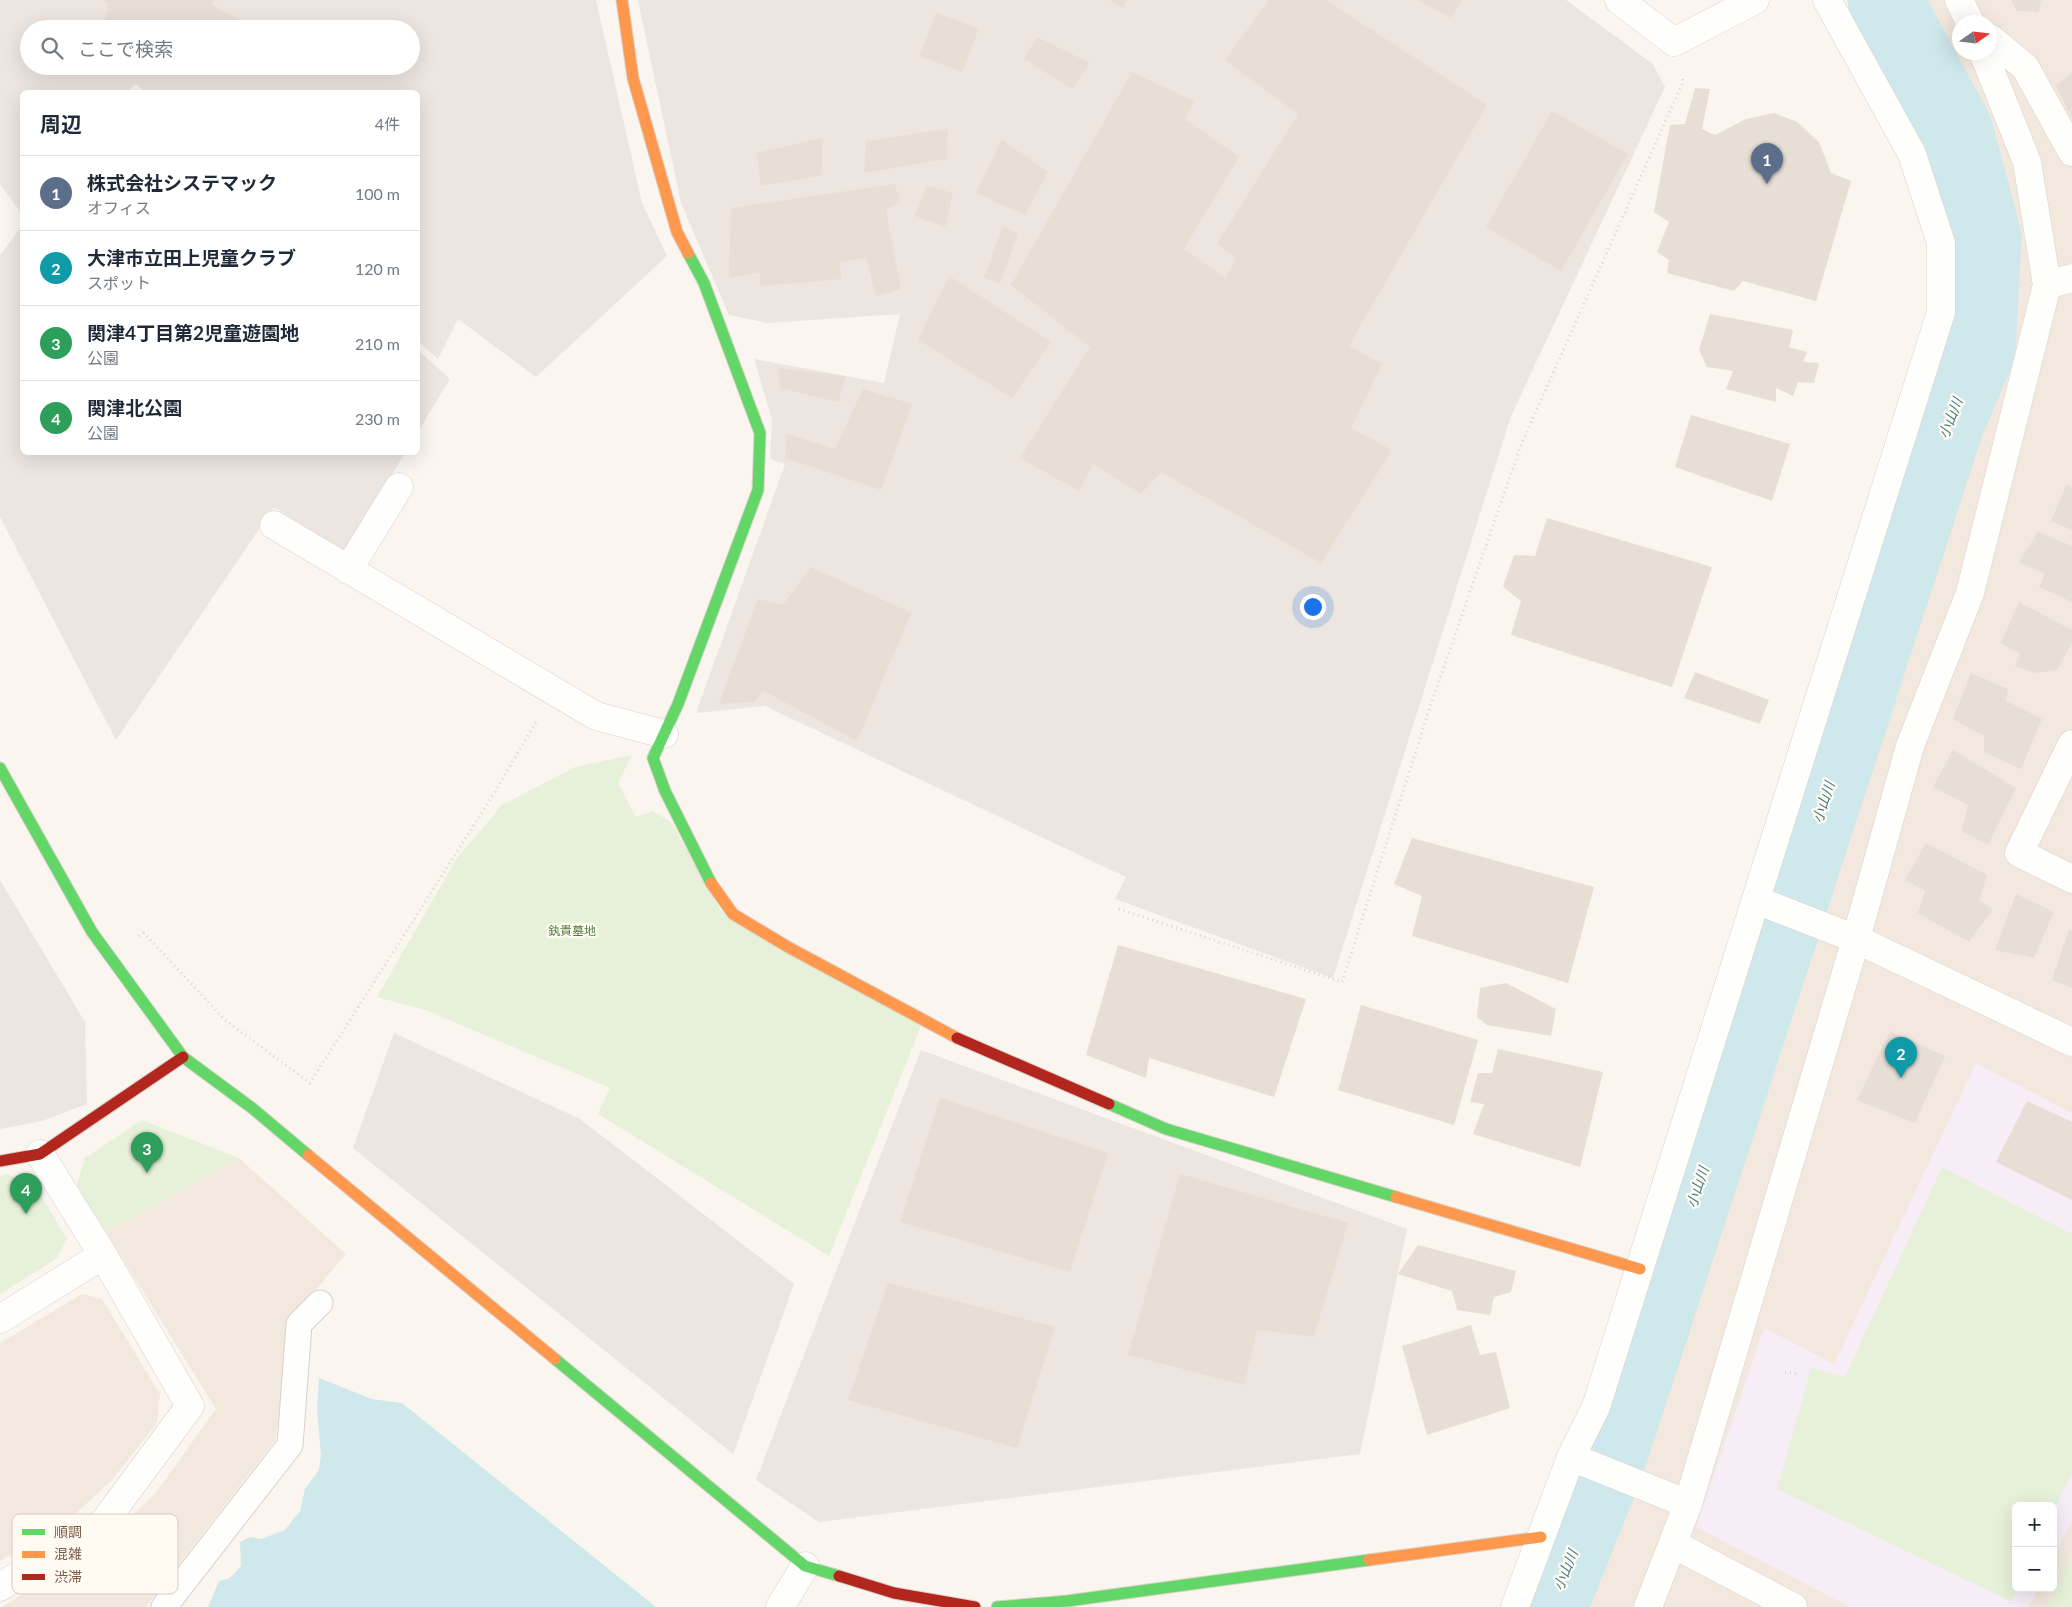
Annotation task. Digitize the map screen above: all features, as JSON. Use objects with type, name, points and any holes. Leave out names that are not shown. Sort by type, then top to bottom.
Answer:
[{"type":"street","points":[[622,0],[633,78],[677,232],[704,283],[760,433],[758,490],[678,704],[653,758],[665,791],[707,876],[733,914],[788,947],[941,1031],[1166,1129],[1640,1269]]},
{"type":"street","points":[[1618,0],[1674,42],[1755,0]]},
{"type":"street","points":[[1515,1607],[1571,1457],[1596,1407],[1941,312],[1941,243],[1912,154],[1828,0]]},
{"type":"street","points":[[1959,0],[1966,15]]},
{"type":"street","points":[[1997,44],[2025,67],[2072,152]]},
{"type":"street","points":[[1648,1607],[1688,1504],[1856,939],[1910,746],[1970,594],[2059,282],[2027,162],[1985,60]]},
{"type":"street","points":[[348,570],[399,487]]},
{"type":"street","points":[[274,526],[596,716],[664,734]]},
{"type":"street","points":[[2072,744],[2019,853],[2072,879]]},
{"type":"street","points":[[0,768],[92,932],[183,1057],[252,1108],[805,1566],[894,1593],[975,1607]]},
{"type":"street","points":[[1756,900],[1856,939],[2072,1042]]},
{"type":"street","points":[[0,1161],[40,1154],[183,1057]]},
{"type":"street","points":[[40,1154],[103,1255],[190,1406],[110,1514]]},
{"type":"street","points":[[0,1319],[103,1255]]},
{"type":"street","points":[[1571,1457],[1688,1504]]},
{"type":"street","points":[[997,1607],[1067,1601],[1541,1537]]},
{"type":"street","points":[[1673,1544],[1793,1607]]},
{"type":"street","points":[[780,1607],[805,1566]]},
{"type":"street","points":[[0,1587],[12,1580]]},
{"type":"lane","points":[[178,1589],[290,1445],[298,1324],[320,1303]]},
{"type":"lane","points":[[164,1607],[174,1594]]},
{"type":"path","points":[[1119,909],[1342,982],[1429,710],[1521,445],[1683,82],[1674,42]]},
{"type":"path","points":[[108,956],[144,933],[226,1020],[310,1083],[493,795],[554,691]]},
{"type":"path","points":[[1785,1372],[1798,1374]]},
{"type":"shaded area","points":[[0,0],[596,0],[642,203],[667,256],[536,377],[458,319],[438,359],[420,343],[420,90],[142,90],[135,84],[130,90],[20,90],[20,211],[0,184]]},
{"type":"shaded area","points":[[638,0],[1566,0],[1653,64],[1665,87],[1511,416],[1333,978],[1115,899],[1126,877],[765,706],[696,713],[785,464],[770,459],[772,420],[754,359],[884,383],[900,314],[767,323],[729,315],[681,203]]},
{"type":"shaded area","points":[[1890,0],[2072,0],[2072,1607],[1564,1607],[1610,1492],[1978,351],[1984,237],[1955,129]]},
{"type":"shaded area","points":[[20,228],[20,455],[404,455],[345,552],[274,507],[116,740],[0,517],[0,256]]},
{"type":"shaded area","points":[[420,352],[450,379],[420,429]]},
{"type":"shaded area","points":[[0,880],[85,1022],[87,1104],[42,1121],[0,1129]]},
{"type":"shaded area","points":[[394,1033],[580,1119],[794,1284],[733,1454],[353,1148]]},
{"type":"shaded area","points":[[921,1050],[1407,1229],[1360,1454],[819,1522],[756,1480]]},
{"type":"shaded area","points":[[1976,1063],[2072,1113],[2072,1521],[2057,1550],[2057,1502],[2012,1502],[2012,1592],[2036,1592],[2029,1607],[1850,1607],[1696,1527],[1764,1328],[1834,1364]]},
{"type":"shaded area","points":[[239,1158],[346,1254],[289,1321],[276,1439],[178,1566],[178,1514],[134,1514],[155,1494],[216,1409],[106,1232]]},
{"type":"shaded area","points":[[82,1294],[102,1299],[160,1394],[157,1423],[112,1480],[75,1514],[12,1514],[12,1554],[0,1561],[0,1343]]},
{"type":"shaded area","points":[[22,1594],[156,1594],[146,1607],[2,1607]]},
{"type":"green space","name":"釻貴墓地","points":[[632,755],[618,783],[636,817],[653,811],[671,822],[721,911],[921,1026],[829,1256],[598,1114],[610,1088],[428,1011],[377,997],[457,858],[502,805],[575,767]]},
{"type":"green space","points":[[142,1120],[239,1158],[106,1232],[76,1187],[85,1158]]},
{"type":"green space","points":[[1942,1167],[2072,1234],[2072,1472],[2057,1504],[2057,1502],[2012,1502],[2012,1592],[2016,1592],[2012,1602],[1777,1489],[1811,1368],[1845,1377]]},
{"type":"green space","points":[[8,1174],[37,1189],[67,1239],[56,1259],[0,1294],[0,1176]]},
{"type":"green space","points":[[2072,1556],[2072,1607],[2047,1607],[2054,1592],[2057,1592],[2057,1587]]},
{"type":"water","points":[[319,1378],[372,1399],[402,1403],[656,1607],[208,1607],[219,1581],[230,1578],[241,1566],[240,1542],[250,1537],[261,1539],[285,1530],[300,1511],[305,1489],[319,1470],[321,1455],[317,1409]]},
{"type":"building","points":[[104,0],[214,0],[212,5],[240,20],[105,20],[108,4]]},
{"type":"building","points":[[1109,0],[1128,0],[1123,8]]},
{"type":"building","points":[[1269,0],[1326,0],[1487,105],[1349,346],[1382,364],[1351,428],[1392,450],[1321,563],[1161,472],[1141,494],[1093,464],[1079,491],[1020,458],[1090,347],[1011,285],[1132,72],[1194,101],[1185,119],[1239,157],[1184,249],[1225,278],[1236,258],[1217,244],[1298,114],[1225,60]]},
{"type":"building","points":[[1418,0],[1462,0],[1451,18]]},
{"type":"building","points":[[2011,0],[2041,0],[2039,12],[2017,11]]},
{"type":"building","points":[[936,13],[979,28],[962,72],[920,56]]},
{"type":"building","points":[[1037,37],[1090,63],[1072,89],[1024,59]]},
{"type":"building","points":[[2072,73],[2072,118],[2055,85]]},
{"type":"building","points":[[1695,88],[1710,89],[1702,129],[1715,135],[1746,119],[1774,113],[1797,122],[1819,142],[1831,173],[1851,181],[1816,301],[1743,281],[1734,291],[1667,273],[1669,260],[1657,252],[1669,222],[1654,212],[1670,125],[1685,124]]},
{"type":"building","points":[[1552,111],[1628,154],[1561,271],[1486,227]]},
{"type":"building","points":[[948,129],[946,159],[864,173],[866,141]]},
{"type":"building","points":[[822,138],[822,175],[761,186],[757,153]]},
{"type":"building","points":[[1002,140],[1048,172],[1025,215],[976,193]]},
{"type":"building","points":[[895,184],[900,203],[886,210],[901,289],[876,296],[866,258],[839,262],[842,279],[760,286],[760,272],[729,278],[731,208]]},
{"type":"building","points":[[927,186],[953,193],[945,227],[915,216]]},
{"type":"building","points":[[1003,226],[1018,234],[1000,283],[984,278]]},
{"type":"building","points":[[949,276],[1051,342],[1012,398],[918,340]]},
{"type":"building","points":[[1710,314],[1793,330],[1789,347],[1807,352],[1803,362],[1819,363],[1814,383],[1798,382],[1793,396],[1776,388],[1776,402],[1726,389],[1733,371],[1707,367],[1699,350]]},
{"type":"building","points":[[778,368],[846,376],[838,402],[780,388]]},
{"type":"building","points":[[863,389],[912,404],[881,490],[785,458],[787,434],[835,449]]},
{"type":"building","points":[[1691,415],[1790,444],[1772,501],[1675,467]]},
{"type":"building","points":[[2066,485],[2072,487],[2072,530],[2051,521]]},
{"type":"building","points":[[1547,518],[1712,567],[1672,687],[1511,635],[1521,601],[1503,587],[1514,555],[1535,556]]},
{"type":"building","points":[[2038,532],[2072,546],[2072,602],[2039,587],[2045,574],[2019,562]]},
{"type":"building","points":[[811,567],[911,613],[857,741],[762,690],[755,702],[719,704],[758,599],[783,605]]},
{"type":"building","points":[[2019,602],[2072,630],[2072,643],[2057,670],[2036,673],[2015,666],[2020,654],[2001,643]]},
{"type":"building","points":[[1695,672],[1769,700],[1760,724],[1684,698]]},
{"type":"building","points":[[1971,673],[2008,689],[2006,701],[2042,719],[2021,769],[1984,752],[1984,736],[1953,719]]},
{"type":"building","points":[[1953,750],[2016,788],[1988,845],[1962,831],[1968,805],[1933,787]]},
{"type":"building","points":[[1412,838],[1594,887],[1568,983],[1412,936],[1422,896],[1394,884]]},
{"type":"building","points":[[1926,843],[1987,875],[1979,900],[1993,909],[1969,942],[1918,913],[1925,891],[1905,880]]},
{"type":"building","points":[[2016,894],[2054,912],[2034,958],[1995,950]]},
{"type":"building","points":[[2069,929],[2072,930],[2072,988],[2052,980]]},
{"type":"building","points":[[1118,945],[1306,999],[1274,1097],[1149,1058],[1146,1078],[1086,1055]]},
{"type":"building","points":[[1506,983],[1556,1009],[1551,1036],[1487,1025],[1477,1017],[1480,988]]},
{"type":"building","points":[[1361,1005],[1478,1040],[1454,1125],[1338,1090]]},
{"type":"building","points":[[1890,1031],[1945,1056],[1915,1123],[1857,1100]]},
{"type":"building","points":[[1498,1049],[1603,1072],[1580,1167],[1473,1134],[1484,1104],[1470,1102],[1478,1073],[1492,1073]]},
{"type":"building","points":[[940,1098],[1108,1153],[1070,1272],[900,1222]]},
{"type":"building","points":[[2027,1101],[2072,1122],[2072,1200],[1996,1162]]},
{"type":"building","points":[[1180,1174],[1348,1223],[1314,1337],[1257,1330],[1244,1385],[1128,1355]]},
{"type":"building","points":[[1418,1245],[1516,1271],[1511,1292],[1494,1297],[1490,1315],[1457,1310],[1452,1291],[1398,1274]]},
{"type":"building","points":[[888,1283],[1055,1327],[1017,1448],[848,1400]]},
{"type":"building","points":[[1471,1325],[1480,1355],[1496,1352],[1510,1408],[1427,1435],[1402,1346]]},
{"type":"waterway","name":"小山川","points":[[1550,1607],[1608,1461],[1947,423],[1978,351],[1984,237],[1955,129],[1885,0]]},
{"type":"traffic: fast","points":[[688,253],[704,283],[760,433],[758,490],[678,704],[653,758],[665,791],[711,883]]},
{"type":"traffic: fast","points":[[0,768],[92,932],[183,1057],[252,1108],[308,1155]]},
{"type":"traffic: fast","points":[[1109,1104],[1166,1129],[1396,1197]]},
{"type":"traffic: fast","points":[[555,1359],[805,1566],[839,1576]]},
{"type":"traffic: fast","points":[[997,1607],[1067,1601],[1369,1560]]},
{"type":"traffic: slow","points":[[622,0],[633,78],[677,232],[688,253]]},
{"type":"traffic: slow","points":[[711,883],[733,914],[788,947],[957,1038]]},
{"type":"traffic: slow","points":[[308,1155],[555,1359]]},
{"type":"traffic: slow","points":[[1396,1197],[1640,1269]]},
{"type":"traffic: slow","points":[[1369,1560],[1541,1537]]},
{"type":"traffic: jam","points":[[957,1038],[1109,1104]]},
{"type":"traffic: jam","points":[[0,1161],[40,1154],[183,1057]]},
{"type":"traffic: jam","points":[[839,1576],[894,1593],[975,1607]]},
{"type":"place","name":"株式会社システマック","points":[[1767,184]]},
{"type":"place","name":"大津市立田上児童クラブ","points":[[1901,1078]]},
{"type":"place","name":"関津4丁目第2児童遊園地","points":[[147,1173]]},
{"type":"place","name":"関津北公園","points":[[26,1214]]}]
